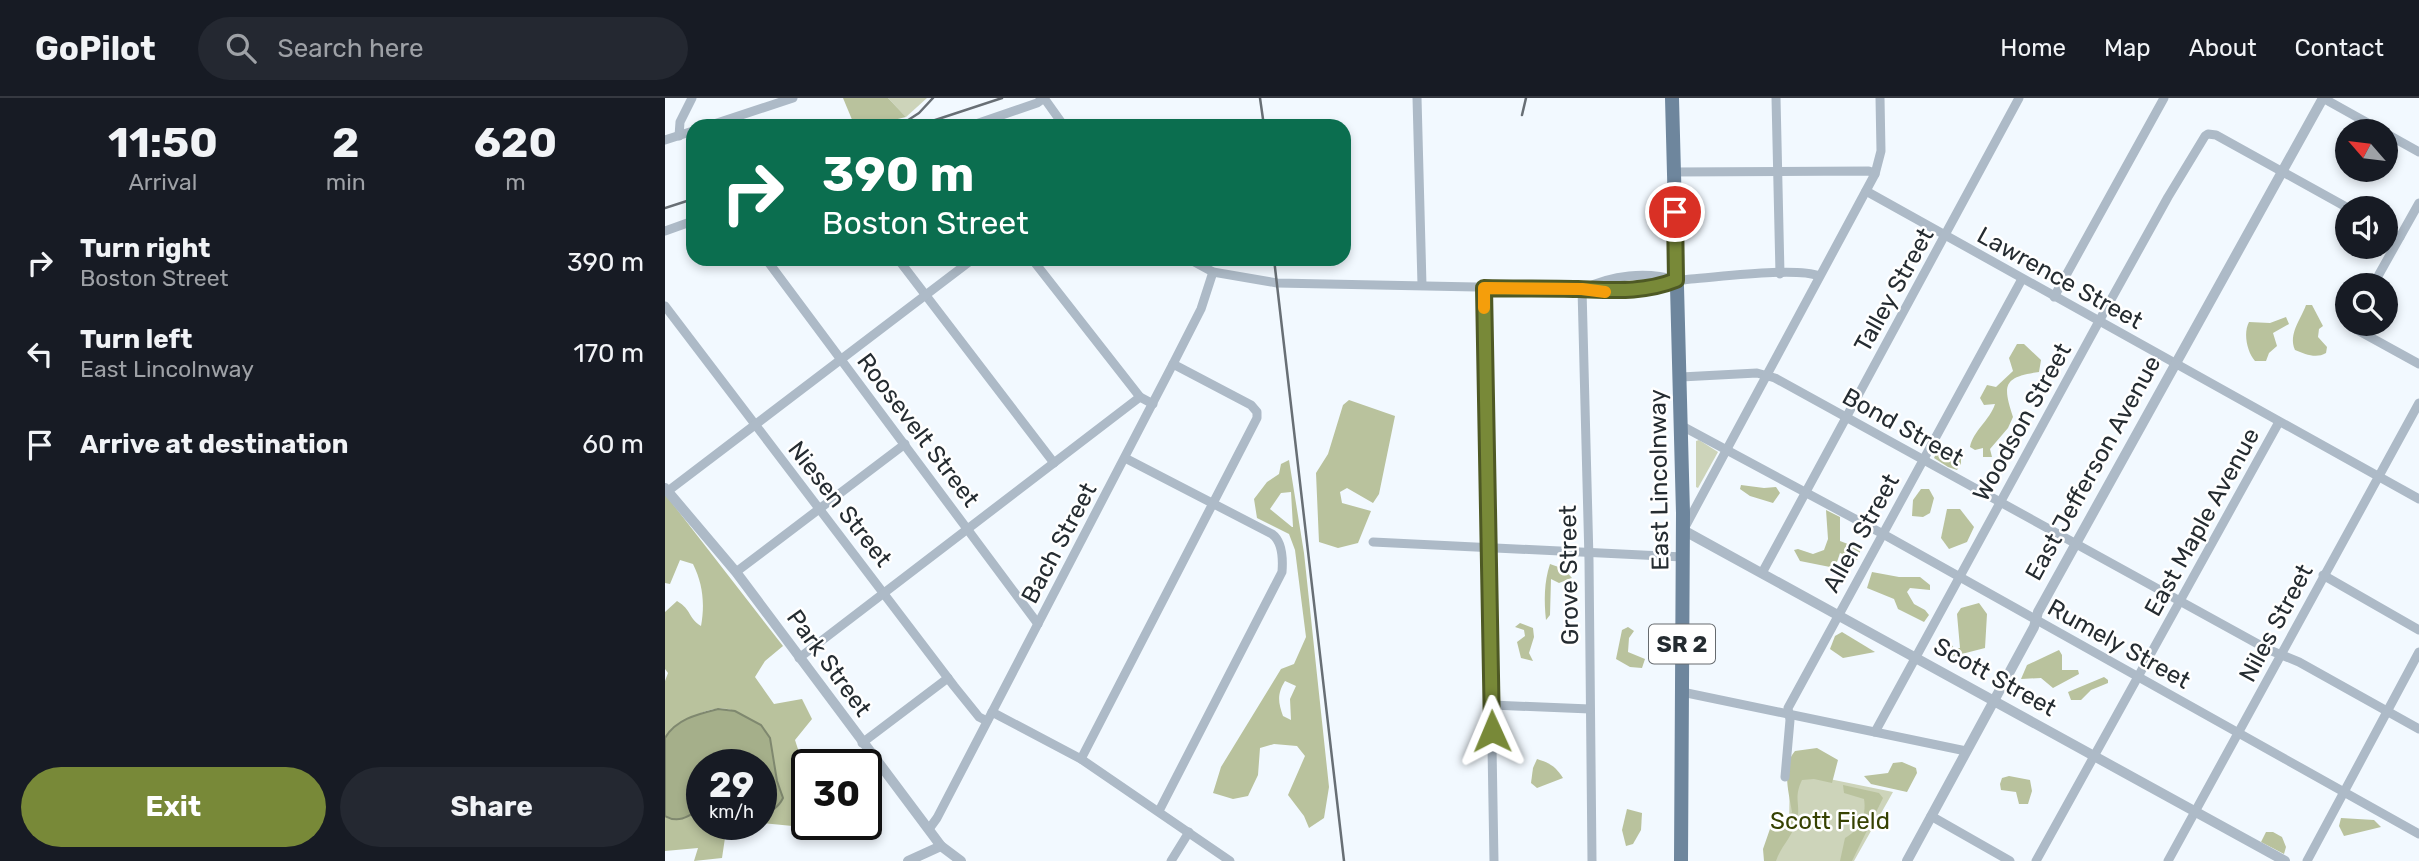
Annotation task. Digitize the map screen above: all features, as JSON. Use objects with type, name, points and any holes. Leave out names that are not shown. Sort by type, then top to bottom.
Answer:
[{"type":"main road","name":"East Lincolnway","points":[[1672,98],[1682,426],[1681,861]]},
{"type":"street","points":[[679,136],[680,122],[692,98]]},
{"type":"street","points":[[729,119],[793,98]]},
{"type":"street","points":[[991,119],[1044,98],[1059,119]]},
{"type":"street","points":[[1417,98],[1422,285]]},
{"type":"street","points":[[1776,98],[1780,274]]},
{"type":"street","points":[[1683,530],[1875,174],[1881,151],[1880,98]]},
{"type":"street","name":"Talley Street","points":[[1762,573],[2019,98]]},
{"type":"street","points":[[2054,297],[2164,98]]},
{"type":"street","points":[[2323,98],[2360,119]]},
{"type":"street","name":"East Jefferson Avenue","points":[[1907,861],[2174,364],[2323,98]]},
{"type":"street","points":[[665,141],[686,134]]},
{"type":"street","name":"Woodson Street","points":[[1875,732],[1999,502],[2203,139],[2208,134],[2216,135],[2281,171]]},
{"type":"street","points":[[2398,140],[2419,152]]},
{"type":"street","points":[[1674,173],[1869,171],[1875,174]]},
{"type":"street","points":[[2281,171],[2335,201]]},
{"type":"street","name":"Lawrence Street","points":[[1866,191],[2419,499]]},
{"type":"street","points":[[2380,273],[2419,202]]},
{"type":"street","points":[[665,231],[686,224]]},
{"type":"street","name":"Roosevelt Street","points":[[771,266],[1038,624]]},
{"type":"street","points":[[903,266],[1053,463]]},
{"type":"street","points":[[667,489],[964,266]]},
{"type":"street","points":[[1037,266],[1140,397],[1153,404]]},
{"type":"street","points":[[1202,266],[1213,272],[1250,278],[1302,279],[1319,283],[1582,289],[1607,292],[1658,288],[1676,280],[1811,273],[1819,276]]},
{"type":"street","name":"Bach Street","points":[[929,829],[1153,404],[1201,309],[1213,272]]},
{"type":"street","name":"Allen Street","points":[[1785,777],[1790,720],[1788,708],[2022,279]]},
{"type":"street","points":[[1484,288],[1494,861]]},
{"type":"street","name":"Grove Street","points":[[1582,289],[1592,861]]},
{"type":"street","name":"Niesen Street","points":[[665,306],[979,717],[990,717],[1081,759],[1230,861]]},
{"type":"street","points":[[2368,336],[2419,364]]},
{"type":"street","points":[[1081,759],[1255,424],[1257,412],[1251,405],[1173,364]]},
{"type":"street","name":"Bond Street","points":[[1681,377],[1748,373],[1766,376],[1786,384],[2419,729]]},
{"type":"street","points":[[799,658],[1140,397]]},
{"type":"street","name":"Niles Street","points":[[2168,861],[2419,403]]},
{"type":"street","name":"East Maple Avenue","points":[[2036,861],[2279,422]]},
{"type":"street","name":"Rumely Street","points":[[1682,426],[1883,534],[2419,834]]},
{"type":"street","points":[[736,572],[905,444]]},
{"type":"street","points":[[1125,458],[1278,538],[1282,569],[1159,811]]},
{"type":"street","name":"Park Street","points":[[667,489],[736,572],[941,846],[961,861]]},
{"type":"street","name":"Scott Street","points":[[1683,530],[2285,861]]},
{"type":"street","points":[[1373,542],[1683,557]]},
{"type":"street","points":[[2323,575],[2419,630]]},
{"type":"street","points":[[2307,861],[2419,652]]},
{"type":"street","points":[[862,743],[948,678]]},
{"type":"street","points":[[1682,692],[1966,751]]},
{"type":"street","points":[[1492,705],[1590,709]]},
{"type":"street","points":[[1931,816],[2010,861]]},
{"type":"street","points":[[1171,861],[1189,832]]},
{"type":"street","points":[[908,861],[941,846]]},
{"type":"green space","points":[[888,98],[927,98],[906,117]]},
{"type":"green space","points":[[1699,440],[1718,452],[1698,488],[1696,441]]},
{"type":"green space","name":"Scott Field","points":[[1790,771],[1893,792],[1854,861],[1769,861],[1789,823]]},
{"type":"shaded area","points":[[843,98],[888,98],[906,117],[898,119],[852,119]]},
{"type":"shaded area","points":[[2306,305],[2312,305],[2323,326],[2319,329],[2318,337],[2327,347],[2326,353],[2322,355],[2295,350],[2293,344],[2294,332]]},
{"type":"shaded area","points":[[2286,317],[2289,324],[2273,333],[2277,346],[2269,353],[2266,361],[2255,361],[2247,342],[2249,322],[2270,323]]},
{"type":"shaded area","points":[[2017,344],[2024,344],[2041,360],[2039,372],[2018,377],[2008,385],[2013,417],[2008,428],[1990,449],[1992,457],[1983,457],[1983,448],[1975,450],[1970,447],[1995,404],[1984,405],[1980,398],[1987,385],[1996,387],[2013,371],[2009,358]]},
{"type":"shaded area","points":[[1349,400],[1395,416],[1379,494],[1373,503],[1347,488],[1340,492],[1342,503],[1371,511],[1358,543],[1338,548],[1319,542],[1316,473],[1328,454],[1343,405]]},
{"type":"shaded area","points":[[1939,447],[1961,455],[1961,464],[1957,470],[1934,458]]},
{"type":"shaded area","points":[[1289,460],[1304,553],[1329,787],[1324,818],[1309,828],[1304,816],[1288,795],[1305,756],[1297,746],[1274,744],[1260,748],[1258,775],[1248,796],[1233,799],[1213,793],[1221,767],[1281,669],[1294,664],[1306,637],[1295,550],[1289,534],[1257,518],[1254,499],[1267,482],[1279,474],[1281,464]],"holes":[[[1291,492],[1293,527],[1270,509],[1281,493]],[[1285,681],[1296,686],[1290,699],[1291,720],[1283,716],[1279,702]]]},
{"type":"shaded area","points":[[1741,485],[1776,487],[1780,493],[1773,503],[1750,496],[1740,489]]},
{"type":"shaded area","points":[[1921,489],[1929,489],[1934,498],[1930,513],[1923,517],[1912,516],[1913,500]]},
{"type":"shaded area","points":[[665,494],[783,646],[765,661],[755,677],[774,704],[802,699],[812,719],[795,740],[798,749],[791,749],[791,826],[777,825],[777,806],[783,798],[777,781],[777,749],[772,749],[770,738],[748,719],[735,711],[715,709],[688,720],[665,737],[665,681],[668,673],[665,669],[665,612],[677,601],[701,626],[703,602],[693,564],[680,560],[670,584],[665,583]]},
{"type":"shaded area","points":[[1947,509],[1960,509],[1974,527],[1967,542],[1949,549],[1941,538]]},
{"type":"shaded area","points":[[1826,510],[1840,517],[1840,541],[1861,549],[1857,560],[1840,553],[1835,568],[1800,561],[1794,550],[1813,554],[1824,550],[1828,539]]},
{"type":"shaded area","points":[[1550,564],[1564,569],[1572,578],[1559,583],[1551,579],[1550,615],[1546,620],[1545,592]]},
{"type":"shaded area","points":[[1872,572],[1899,577],[1920,577],[1930,585],[1930,590],[1910,588],[1907,592],[1914,604],[1929,615],[1924,622],[1898,609],[1894,599],[1867,588]]},
{"type":"shaded area","points":[[1979,603],[1987,614],[1985,648],[1950,657],[1944,647],[1949,641],[1954,648],[1960,648],[1957,614],[1961,608]]},
{"type":"shaded area","points":[[1520,623],[1533,628],[1534,637],[1529,653],[1533,661],[1521,658],[1517,642],[1525,636],[1524,630],[1515,627]]},
{"type":"shaded area","points":[[1628,627],[1634,631],[1629,638],[1628,652],[1645,659],[1642,668],[1630,667],[1616,659],[1622,630]]},
{"type":"shaded area","points":[[1842,632],[1875,652],[1843,658],[1830,649],[1835,636]]},
{"type":"shaded area","points":[[2059,650],[2062,655],[2062,670],[2078,670],[2079,674],[2053,688],[2041,678],[2021,679],[2027,665]]},
{"type":"shaded area","points":[[2104,677],[2108,683],[2091,690],[2081,700],[2071,700],[2068,692]]},
{"type":"shaded area","points":[[718,709],[735,711],[761,725],[770,738],[772,749],[686,749],[686,817],[670,818],[665,816],[665,738],[675,726],[695,715]]},
{"type":"shaded area","points":[[1817,748],[1838,760],[1832,783],[1814,779],[1802,780],[1793,831],[1776,861],[1764,861],[1763,849],[1771,826],[1784,821],[1792,812],[1787,780],[1791,757],[1795,751]]},
{"type":"shaded area","points":[[1537,759],[1552,766],[1563,778],[1537,788],[1531,783]]},
{"type":"shaded area","points":[[1902,762],[1916,768],[1917,773],[1907,792],[1871,784],[1864,776],[1888,773],[1893,763]]},
{"type":"shaded area","points":[[2009,776],[2030,780],[2032,791],[2028,804],[2019,804],[2016,792],[2001,790],[2002,778]]},
{"type":"shaded area","points":[[777,781],[783,798],[777,806]]},
{"type":"shaded area","points":[[1843,785],[1879,793],[1883,798],[1852,861],[1840,861],[1845,838],[1858,827],[1865,805],[1864,799],[1844,793]]},
{"type":"shaded area","points":[[1627,809],[1642,813],[1641,830],[1633,844],[1626,846],[1622,830]]},
{"type":"shaded area","points":[[665,816],[679,819],[686,817],[686,840],[725,840],[722,858],[694,861],[698,848],[665,851]]},
{"type":"shaded area","points":[[2341,818],[2374,820],[2381,827],[2344,836],[2339,826]]},
{"type":"shaded area","points":[[2266,832],[2282,837],[2286,847],[2284,854],[2261,842]]},
{"type":"railway","points":[[910,119],[933,98]]},
{"type":"railway","points":[[938,119],[1002,98]]},
{"type":"railway","points":[[1260,98],[1263,119]]},
{"type":"railway","points":[[1522,115],[1526,98]]},
{"type":"railway","points":[[665,208],[686,201]]},
{"type":"railway","points":[[1275,266],[1344,861]]},
{"type":"slow traffic","points":[[1484,308],[1484,288],[1582,289],[1605,292]]},
{"type":"route","points":[[1492,731],[1484,288],[1582,289],[1607,292],[1658,288],[1676,280],[1675,212]]}]
